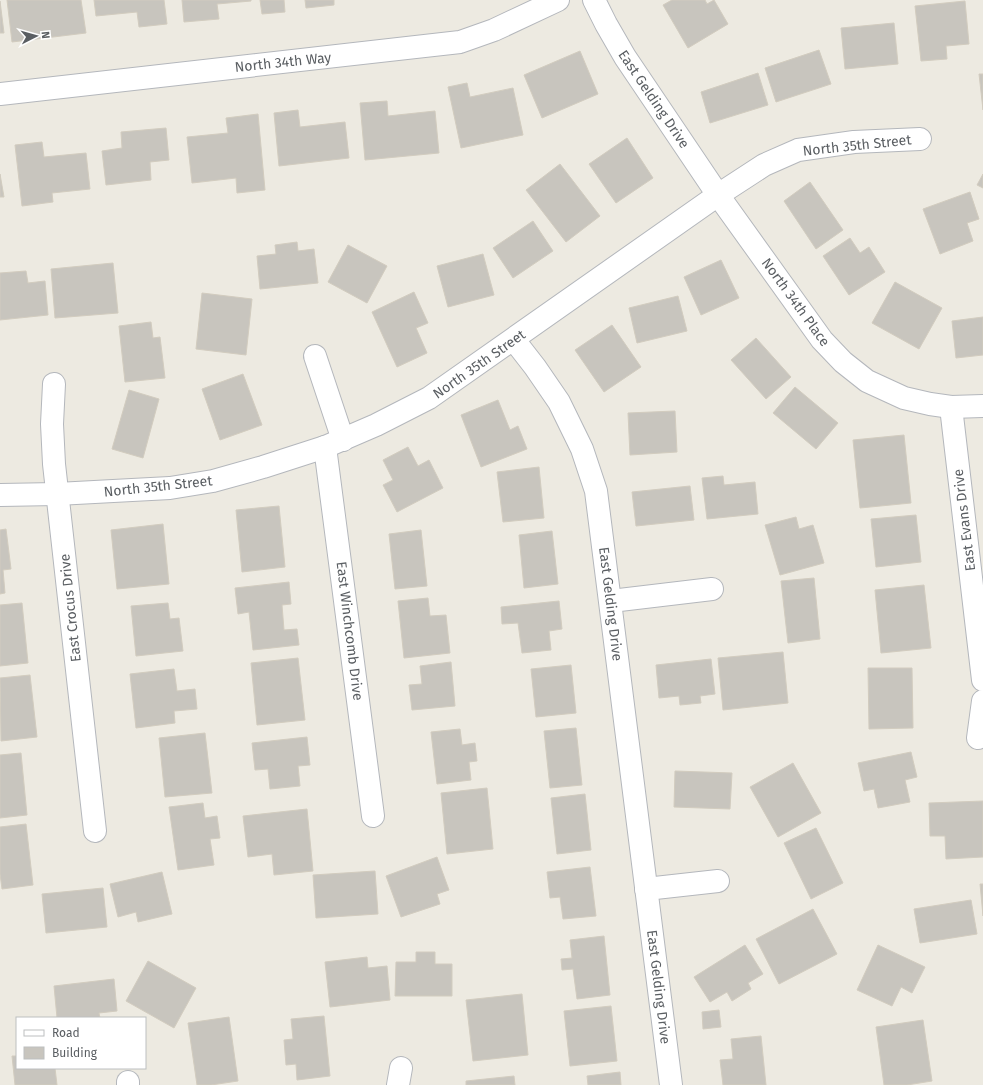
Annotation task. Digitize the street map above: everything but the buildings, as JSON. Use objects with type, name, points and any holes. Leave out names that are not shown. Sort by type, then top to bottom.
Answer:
[{"type":"street","name":"North 34th Way","points":[[0,94],[460,42],[494,30],[558,0]]},
{"type":"street","name":"East Gelding Drive","points":[[594,0],[624,57],[718,195]]},
{"type":"street","name":"North 35th Street","points":[[0,495],[57,494],[170,488],[213,481],[263,468],[334,443],[376,425],[429,398],[514,340],[718,195],[764,165],[798,150],[854,142],[920,139]]},
{"type":"street","name":"North 34th Place","points":[[718,195],[822,340],[843,362],[867,381],[904,398],[951,407],[983,406]]},
{"type":"street","name":"East Gelding Drive","points":[[514,340],[559,402],[582,449],[596,491],[671,1085]]},
{"type":"street","name":"East Winchcomb Drive","points":[[315,356],[334,443],[373,816]]},
{"type":"street","name":"East Crocus Drive","points":[[54,384],[52,424],[57,494],[95,831]]},
{"type":"street","name":"East Evans Drive","points":[[951,407],[983,680]]},
{"type":"street","points":[[611,601],[712,589]]},
{"type":"street","points":[[978,738],[983,701]]},
{"type":"street","points":[[646,889],[718,880]]}]
